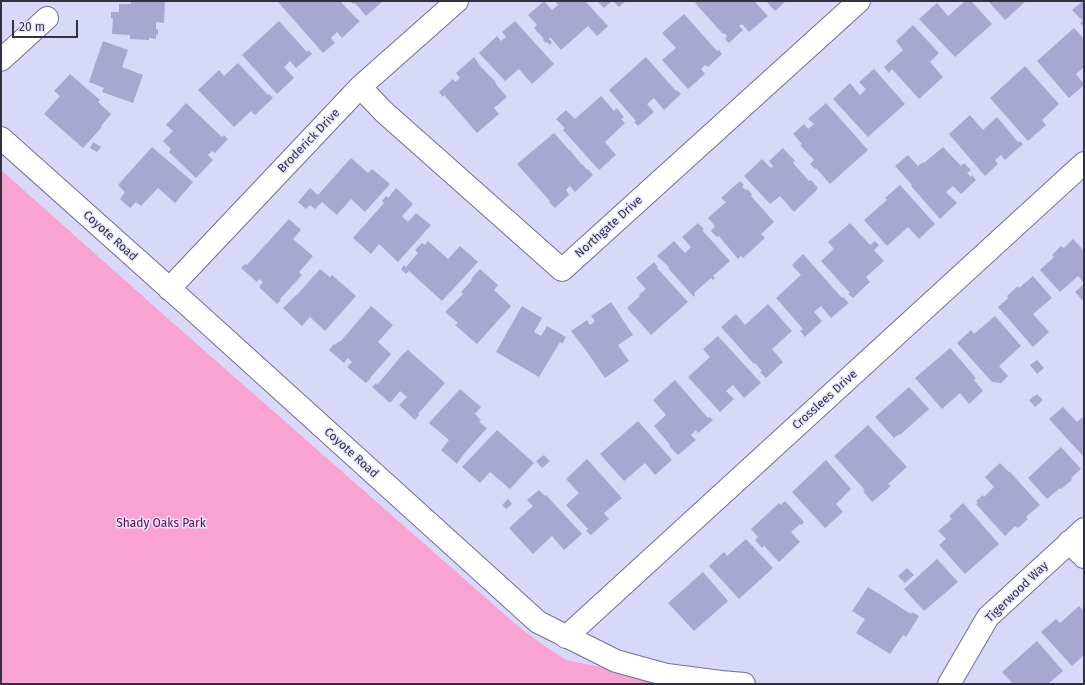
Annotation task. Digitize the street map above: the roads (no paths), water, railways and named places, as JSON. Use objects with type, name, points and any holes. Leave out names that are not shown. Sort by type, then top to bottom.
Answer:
[{"type":"street","name":"Broderick Drive","points":[[169,289],[360,87],[457,1]]},
{"type":"street","name":"Northgate Drive","points":[[360,87],[384,112],[562,270],[859,1]]},
{"type":"street","points":[[1,60],[47,18]]},
{"type":"street","name":"Coyote Road","points":[[1,138],[538,622],[616,661],[667,675],[744,684]]},
{"type":"street","name":"Crosslees Drive","points":[[566,637],[1084,163]]},
{"type":"street","name":"Tigerwood Way","points":[[949,684],[988,617],[1079,543]]},
{"type":"park label","name":"Shady Oaks Park","points":[[161,524]]}]
